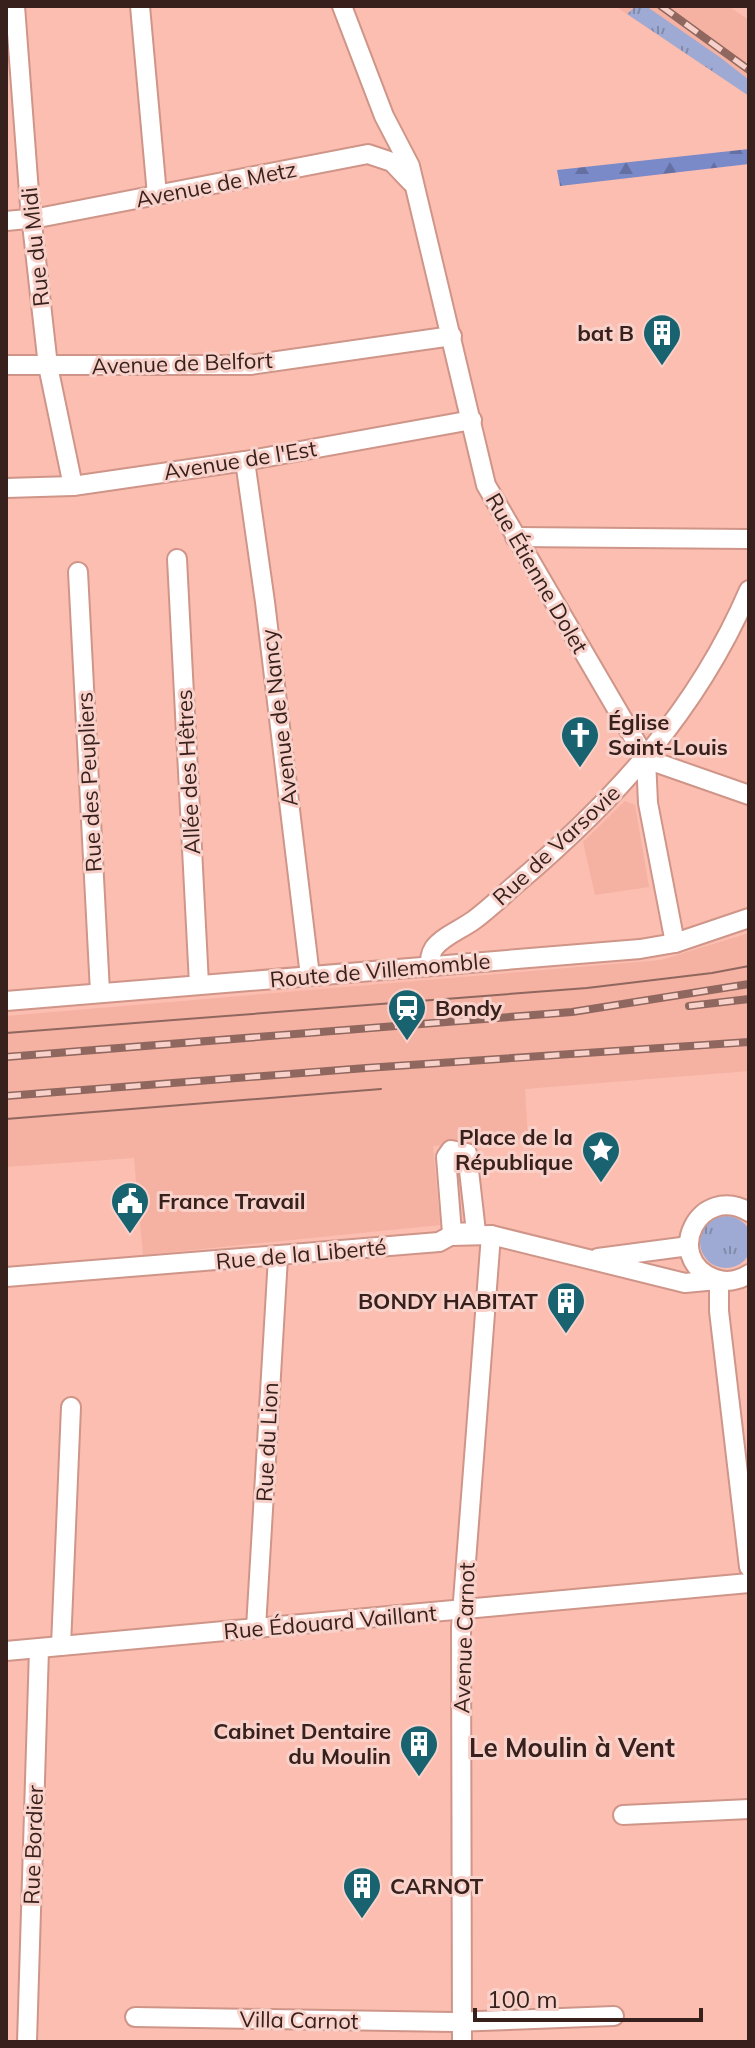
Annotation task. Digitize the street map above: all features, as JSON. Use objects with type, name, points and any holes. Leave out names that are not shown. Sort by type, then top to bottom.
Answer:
[{"type":"street","name":"Rue du Midi","points":[[15,6],[31,219],[48,366],[73,486]]},
{"type":"street","points":[[140,6],[157,195]]},
{"type":"street","name":"Rue Étienne Dolet","points":[[342,6],[384,116],[410,166],[486,485],[646,759],[648,803],[675,943]]},
{"type":"street","name":"Avenue de Metz","points":[[6,221],[31,219],[368,154],[379,156],[401,169],[415,187]]},
{"type":"street","name":"Avenue de Belfort","points":[[6,365],[250,365],[452,336]]},
{"type":"street","name":"Avenue de l'Est","points":[[6,488],[73,486],[245,461],[472,420]]},
{"type":"street","name":"Avenue de Nancy","points":[[245,461],[310,976]]},
{"type":"street","points":[[515,537],[749,539]]},
{"type":"street","name":"Allée des Hêtres","points":[[177,559],[199,984]]},
{"type":"street","name":"Rue des Peupliers","points":[[78,572],[100,992]]},
{"type":"street","name":"Rue de Varsovie","points":[[430,966],[430,957],[436,946],[474,920],[561,846],[646,759],[714,660],[749,590]]},
{"type":"street","points":[[646,759],[749,795]]},
{"type":"street","name":"Route de Villemomble","points":[[6,1001],[640,949],[675,943],[749,918]]},
{"type":"street","name":"Avenue Carnot","points":[[450,1236],[441,1152],[447,1148],[471,1149],[482,1234],[462,1610],[462,2042]]},
{"type":"street","points":[[749,1212],[730,1205],[708,1210],[693,1225],[689,1246],[697,1267],[718,1280],[731,1281],[749,1274]]},
{"type":"street","name":"Rue de la Liberté","points":[[6,1277],[278,1257],[439,1242],[450,1236],[482,1234],[685,1283],[718,1280]]},
{"type":"street","name":"Rue de la Liberté","points":[[591,1259],[689,1246]]},
{"type":"street","name":"Rue du Lion","points":[[256,1628],[278,1257]]},
{"type":"street","points":[[718,1280],[749,1567]]},
{"type":"street","points":[[61,1646],[71,1407]]},
{"type":"street","name":"Rue Édouard Vaillant","points":[[6,1651],[749,1583]]},
{"type":"street","name":"Rue Bordier","points":[[27,2042],[39,1649]]},
{"type":"street","points":[[623,1815],[749,1809]]},
{"type":"street","name":"Villa Carnot","points":[[135,2017],[453,2022],[614,2016]]},
{"type":"shaded area","points":[[615,6],[728,6],[749,20],[749,96]]},
{"type":"shaded area","points":[[625,801],[635,805],[649,887],[595,895],[583,842]]},
{"type":"shaded area","points":[[749,933],[749,1071],[525,1089],[528,1138],[433,1146],[440,1225],[143,1255],[134,1158],[6,1167],[6,1016],[661,960]]},
{"type":"green space","points":[[636,6],[646,6],[749,80],[749,96],[627,14]]},
{"type":"green space","points":[[749,149],[749,164],[560,186],[557,170]]},
{"type":"green space","points":[[726,1216],[745,1223],[752,1242],[745,1261],[726,1268],[707,1261],[700,1242],[707,1223]]},
{"type":"tram line","points":[[6,1033],[587,988],[749,966]]},
{"type":"tram line","points":[[6,1119],[381,1089]]},
{"type":"railway","points":[[661,6],[749,70]]},
{"type":"railway","points":[[6,1057],[572,1012],[749,984]]},
{"type":"railway","points":[[689,1006],[749,999]]},
{"type":"railway","points":[[6,1096],[749,1042]]},
{"type":"place","name":"bat B","points":[[662,367]]},
{"type":"place","name":"Église Saint-Louis","points":[[580,769]]},
{"type":"place","name":"Bondy","points":[[407,1042]]},
{"type":"place","name":"Place de la République","points":[[601,1184]]},
{"type":"place","name":"France Travail","points":[[130,1235]]},
{"type":"place","name":"BONDY HABITAT","points":[[566,1335]]},
{"type":"place","name":"Cabinet Dentaire du Moulin","points":[[419,1778]]},
{"type":"place","name":"CARNOT","points":[[362,1920]]},
{"type":"district","name":"Le Moulin à Vent","points":[[572,1747]]}]
